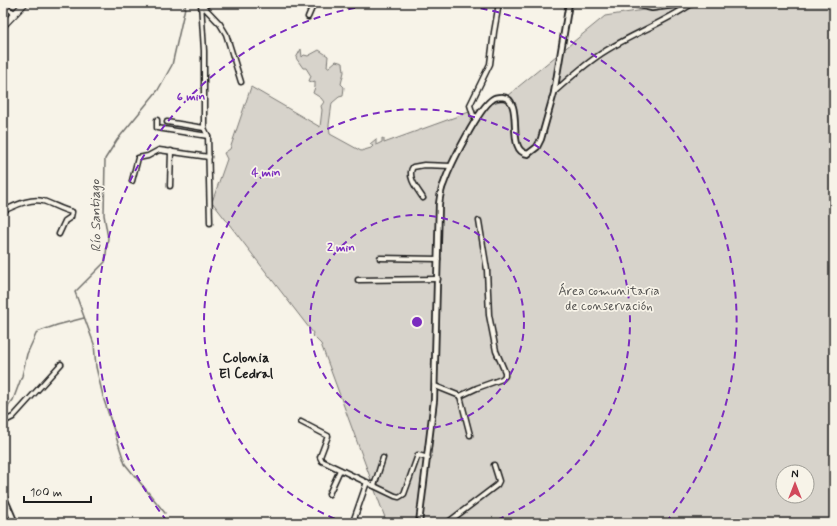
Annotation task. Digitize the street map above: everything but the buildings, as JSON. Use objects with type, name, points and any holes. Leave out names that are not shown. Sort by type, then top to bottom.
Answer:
[{"type":"main road","points":[[3,26],[25,3]]},
{"type":"street","points":[[308,17],[314,3]]},
{"type":"street","points":[[477,117],[472,116],[470,105],[490,64],[498,3]]},
{"type":"street","points":[[420,523],[435,386],[439,204],[442,186],[477,117],[493,98],[508,98],[513,106],[516,141],[521,152],[528,154],[537,148],[554,93],[569,3]]},
{"type":"street","points":[[630,3],[652,8],[690,3]]},
{"type":"street","points":[[554,93],[577,71],[606,50],[675,16],[693,3]]},
{"type":"street","points":[[201,4],[220,24],[226,34],[241,82]]},
{"type":"street","points":[[201,4],[204,51],[204,128],[208,136],[210,224]]},
{"type":"street","points":[[3,6],[15,13]]},
{"type":"street","points":[[157,120],[157,128],[208,136]]},
{"type":"street","points":[[167,122],[204,128]]},
{"type":"street","points":[[132,181],[138,158],[148,156],[159,150],[208,157]]},
{"type":"street","points":[[170,186],[171,151]]},
{"type":"street","points":[[423,198],[411,176],[411,170],[413,167],[424,165],[451,166]]},
{"type":"street","points":[[3,210],[23,202],[42,201],[63,211],[72,212],[71,217],[65,221],[59,234]]},
{"type":"street","points":[[435,386],[460,396],[502,379],[505,376],[505,372],[496,351],[489,315],[487,270],[479,221]]},
{"type":"street","points":[[380,258],[438,259]]},
{"type":"street","points":[[358,280],[438,279]]},
{"type":"street","points":[[3,422],[13,417],[62,364]]},
{"type":"street","points":[[460,396],[470,435]]},
{"type":"street","points":[[301,422],[328,436],[320,460],[395,496],[402,496],[404,494],[418,455],[428,458]]},
{"type":"street","points":[[374,486],[383,458]]},
{"type":"street","points":[[447,523],[497,485],[499,481],[494,465]]},
{"type":"street","points":[[329,494],[340,470]]},
{"type":"street","points":[[353,522],[367,482]]},
{"type":"street","points":[[3,495],[15,523]]},
{"type":"green space","name":"Área comunitaria de conservación","points":[[688,3],[834,3],[834,523],[387,523],[321,344],[312,335],[313,333],[212,202],[227,159],[224,153],[230,149],[251,87],[320,127],[321,106],[324,102],[313,93],[315,81],[309,81],[311,76],[306,68],[303,68],[296,58],[301,49],[302,57],[304,55],[308,56],[319,50],[328,56],[327,67],[336,61],[343,63],[344,72],[341,84],[344,87],[343,96],[339,97],[332,103],[329,125],[330,134],[361,151],[371,148],[373,146],[370,144],[376,139],[376,145],[382,142],[382,138],[384,139],[384,143],[502,100],[605,16]]},
{"type":"waterway","name":"Río Santiago","points":[[165,513],[125,464],[104,400],[96,367],[94,344],[75,292],[105,262],[108,238],[104,215],[105,159],[117,140],[158,90],[172,65],[186,3]]},
{"type":"waterway","points":[[3,413],[13,400],[22,376],[27,354],[37,332],[84,318]]},
{"type":"district","name":"Colonia El Cedral","points":[[246,366]]}]
